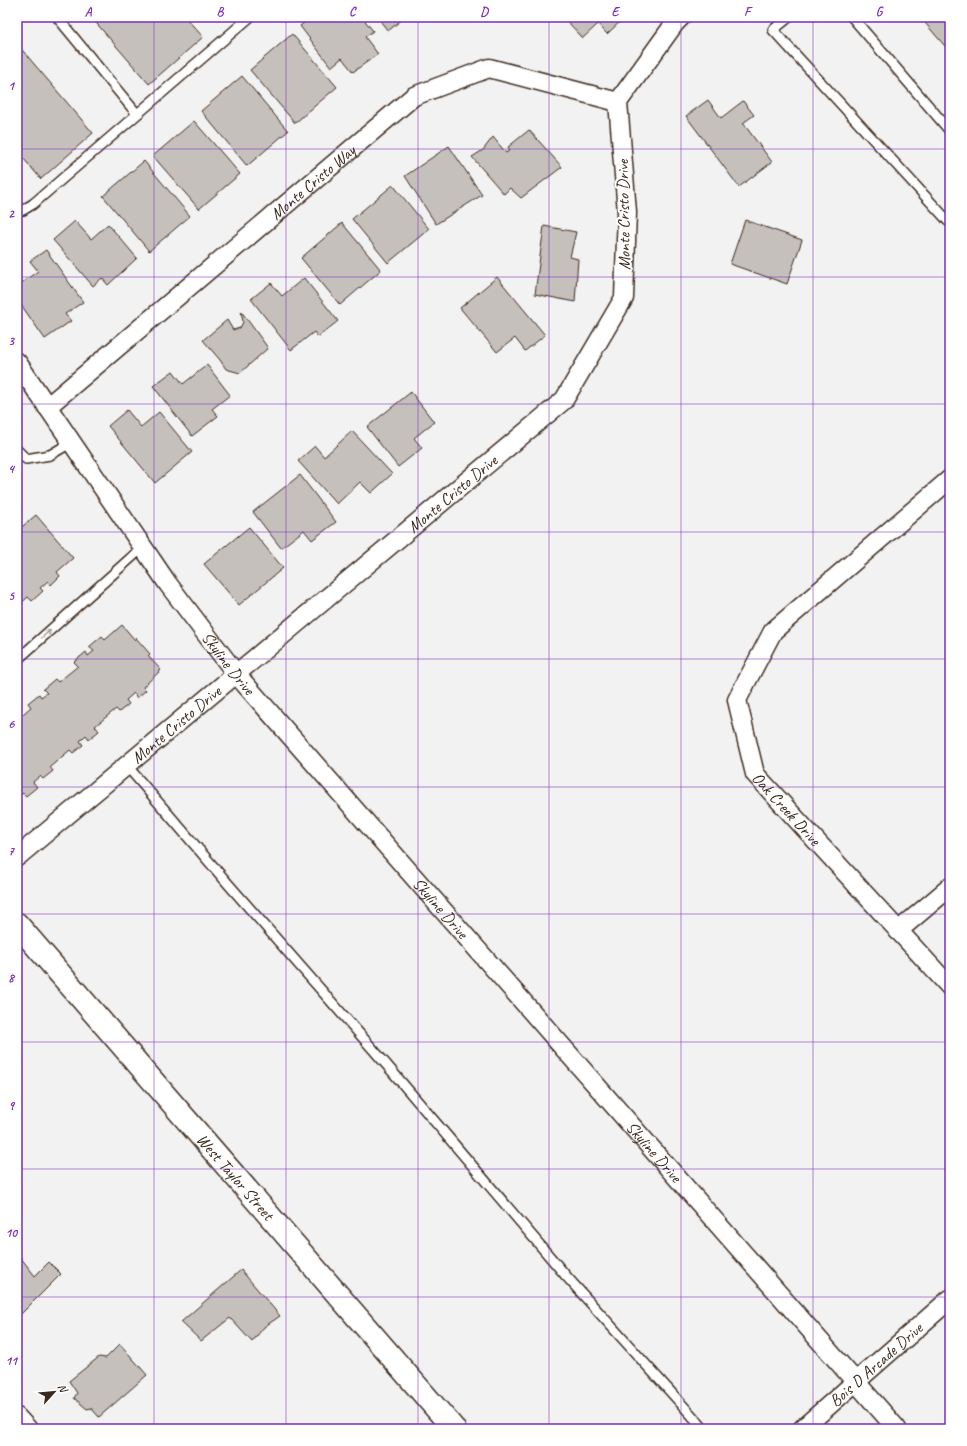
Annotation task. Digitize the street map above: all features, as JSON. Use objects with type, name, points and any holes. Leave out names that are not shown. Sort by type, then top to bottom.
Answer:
[{"type":"main road","name":"West Taylor Street","points":[[17,924],[454,1429]]},
{"type":"street","points":[[618,102],[675,23],[681,17]]},
{"type":"street","name":"Monte Cristo Way","points":[[47,407],[414,96],[489,68],[618,102]]},
{"type":"street","name":"Monte Cristo Drive","points":[[17,857],[237,675],[564,400],[624,298],[627,212],[618,102]]},
{"type":"street","name":"Skyline Drive","points":[[17,362],[168,584],[237,675],[897,1429]]},
{"type":"street","name":"Oak Creek Drive","points":[[950,480],[773,630],[737,700],[755,774],[950,987]]},
{"type":"street","points":[[898,931],[950,887]]},
{"type":"street","name":"Bois D Arcade Drive","points":[[802,1429],[950,1299]]},
{"type":"street","points":[[17,1417],[28,1429]]},
{"type":"lane","points":[[57,17],[137,114]]},
{"type":"lane","points":[[17,211],[23,210],[32,204],[250,17]]},
{"type":"lane","points":[[789,17],[773,30],[948,221],[950,219]]},
{"type":"lane","points":[[852,17],[950,131]]},
{"type":"lane","points":[[17,450],[26,459],[50,455],[72,442]]},
{"type":"lane","points":[[17,660],[143,547]]},
{"type":"lane","points":[[127,766],[385,1063],[567,1277],[704,1429]]},
{"type":"building","points":[[91,17],[185,17],[203,37],[149,84]]},
{"type":"building","points":[[311,17],[362,17],[373,31],[365,37],[378,54],[353,72],[342,58],[331,67],[300,26]]},
{"type":"building","points":[[377,17],[405,17],[388,31]]},
{"type":"building","points":[[563,17],[625,17],[607,34],[598,24],[583,38]]},
{"type":"building","points":[[920,17],[950,17],[950,52]]},
{"type":"building","points":[[292,34],[337,87],[295,123],[250,70]]},
{"type":"building","points":[[17,44],[93,133],[41,179],[17,151]]},
{"type":"building","points":[[242,76],[288,131],[247,166],[201,111]]},
{"type":"building","points":[[708,100],[721,118],[743,101],[754,115],[743,123],[772,162],[739,187],[686,116]]},
{"type":"building","points":[[194,121],[240,174],[199,209],[153,156]]},
{"type":"building","points":[[529,130],[562,167],[521,198],[510,188],[504,194],[472,157],[483,150],[493,137],[506,153],[510,150],[508,147]]},
{"type":"building","points":[[449,146],[482,195],[436,224],[405,176]]},
{"type":"building","points":[[144,161],[190,216],[149,251],[103,196]]},
{"type":"building","points":[[393,185],[429,229],[388,263],[352,219]]},
{"type":"building","points":[[745,220],[802,240],[787,284],[730,264]]},
{"type":"building","points":[[75,221],[91,239],[108,224],[137,258],[108,285],[102,278],[93,286],[53,240]]},
{"type":"building","points":[[342,223],[381,270],[340,305],[301,258]]},
{"type":"building","points":[[544,226],[576,232],[570,257],[578,259],[575,302],[535,294]]},
{"type":"building","points":[[46,250],[83,302],[65,314],[71,321],[45,339],[17,299],[17,286],[38,271],[30,261]]},
{"type":"building","points":[[497,277],[545,335],[525,351],[515,338],[497,352],[460,308]]},
{"type":"building","points":[[304,278],[338,321],[318,337],[314,332],[291,350],[251,299],[271,283],[282,296]]},
{"type":"building","points":[[241,311],[268,348],[240,373],[226,369],[203,340],[227,320],[233,330],[240,328],[243,322]]},
{"type":"building","points":[[207,365],[230,395],[212,409],[218,416],[192,436],[153,386],[173,371],[183,384]]},
{"type":"building","points":[[411,392],[434,422],[414,438],[422,448],[398,467],[367,427]]},
{"type":"building","points":[[127,410],[141,427],[159,412],[192,452],[155,483],[108,426]]},
{"type":"building","points":[[352,431],[392,474],[371,493],[360,482],[337,504],[298,461],[315,446],[324,457]]},
{"type":"building","points":[[300,475],[336,522],[312,540],[304,530],[281,548],[253,512]]},
{"type":"building","points":[[36,515],[73,558],[57,572],[60,576],[51,585],[48,581],[40,588],[43,591],[32,601],[28,597],[17,607],[17,531]]},
{"type":"building","points":[[249,527],[283,568],[239,605],[204,564]]},
{"type":"building","points":[[122,625],[150,654],[148,656],[161,670],[143,687],[146,690],[137,698],[134,693],[126,700],[129,704],[119,712],[116,709],[95,726],[99,731],[89,739],[86,735],[80,741],[83,745],[73,753],[70,750],[50,767],[53,771],[43,779],[40,776],[33,782],[37,787],[26,796],[23,793],[17,798],[17,719],[31,707],[28,703],[39,694],[41,697],[47,693],[43,689],[55,679],[58,682],[78,666],[74,662],[86,652],[88,656],[94,651],[89,647],[102,636],[105,640]]},
{"type":"building","points":[[17,1253],[35,1276],[49,1262],[61,1274],[18,1317],[17,1315]]},
{"type":"building","points":[[241,1270],[280,1316],[264,1327],[252,1342],[230,1318],[201,1341],[181,1322]]},
{"type":"building","points":[[120,1344],[147,1375],[99,1417],[91,1408],[87,1409],[74,1398],[77,1393],[69,1381],[99,1357],[106,1358]]}]
